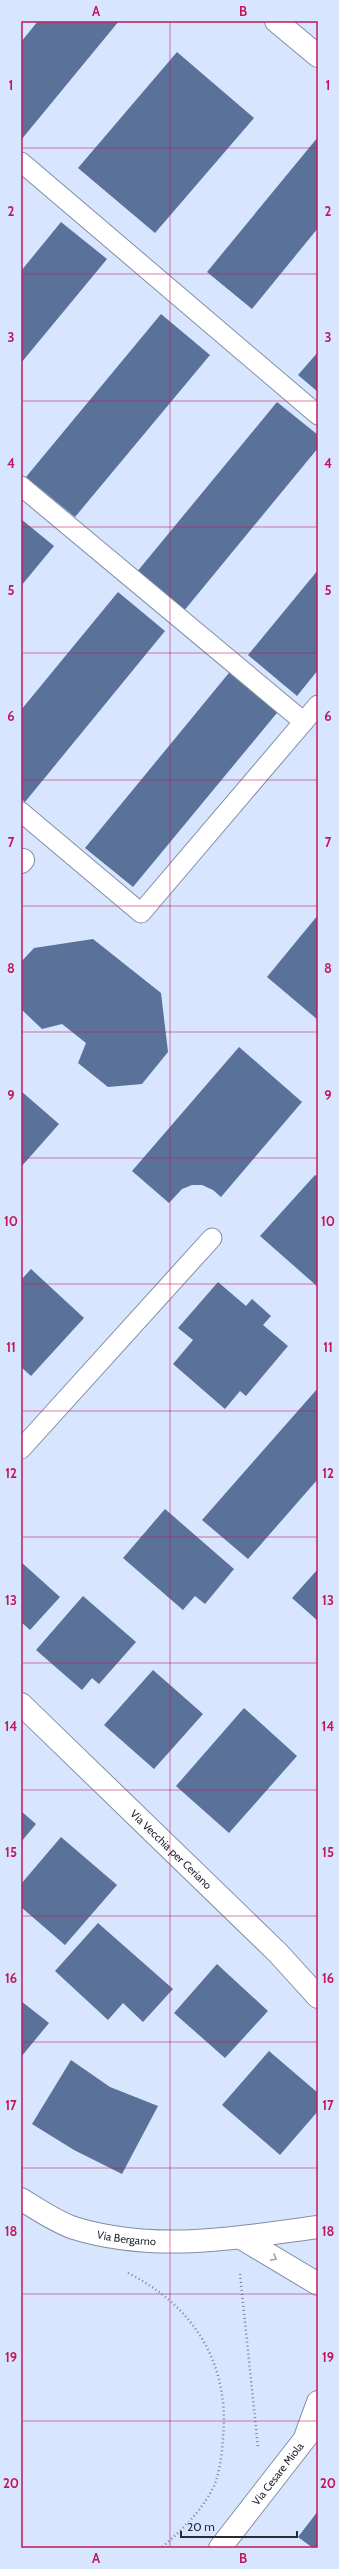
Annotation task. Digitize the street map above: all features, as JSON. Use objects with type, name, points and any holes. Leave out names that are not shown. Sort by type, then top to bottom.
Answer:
[{"type":"street","points":[[276,21],[318,56]]},
{"type":"street","name":"Via Vecchia per Ceriano","points":[[21,1704],[278,1953],[318,1997]]},
{"type":"street","name":"Via Bergamo","points":[[21,2199],[73,2228],[116,2238],[164,2243],[240,2238],[318,2227]]},
{"type":"street","points":[[240,2238],[318,2284]]},
{"type":"street","name":"Via Cesare Miola","points":[[220,2548],[311,2430],[318,2402]]},
{"type":"lane","points":[[21,162],[318,415]]},
{"type":"lane","points":[[21,486],[304,722]]},
{"type":"lane","points":[[21,812],[141,913],[318,705]]},
{"type":"lane","points":[[21,1449],[212,1238]]},
{"type":"path","points":[[240,2267],[264,2491]]},
{"type":"path","points":[[127,2272],[168,2297],[191,2322],[208,2347],[222,2392],[224,2426],[222,2455],[214,2485],[198,2511],[179,2532],[161,2548]]},
{"type":"building","points":[[38,21],[119,21],[21,140],[21,42]]},
{"type":"building","points":[[177,52],[254,118],[155,233],[78,168]]},
{"type":"building","points":[[318,137],[318,228],[252,309],[207,272]]},
{"type":"building","points":[[61,222],[107,259],[21,363],[21,271]]},
{"type":"building","points":[[161,314],[210,355],[75,517],[26,477]]},
{"type":"building","points":[[318,352],[318,392],[298,375]]},
{"type":"building","points":[[277,402],[318,435],[318,448],[183,612],[136,573]]},
{"type":"building","points":[[21,519],[54,546],[21,586]]},
{"type":"building","points":[[318,570],[318,670],[297,696],[248,655]]},
{"type":"building","points":[[118,592],[165,631],[25,802],[21,799],[21,710]]},
{"type":"building","points":[[233,668],[281,708],[133,887],[85,848]]},
{"type":"building","points":[[318,915],[318,1020],[267,977]]},
{"type":"building","points":[[93,939],[161,993],[168,1052],[142,1084],[108,1087],[78,1063],[86,1043],[62,1024],[42,1029],[21,1009],[21,962],[34,948]]},
{"type":"building","points":[[239,1047],[302,1102],[221,1197],[213,1190],[202,1185],[192,1185],[182,1189],[169,1203],[132,1171]]},
{"type":"building","points":[[21,1091],[59,1124],[21,1167]]},
{"type":"building","points":[[315,1175],[318,1177],[318,1287],[260,1236]]},
{"type":"building","points":[[31,1269],[84,1318],[31,1376],[21,1367],[21,1280]]},
{"type":"building","points":[[218,1282],[246,1306],[252,1299],[271,1316],[263,1325],[288,1346],[246,1396],[240,1391],[225,1409],[173,1364],[193,1340],[178,1328]]},
{"type":"building","points":[[318,1388],[318,1479],[248,1559],[202,1520]]},
{"type":"building","points":[[165,1509],[234,1569],[205,1604],[195,1596],[183,1610],[123,1558]]},
{"type":"building","points":[[21,1562],[60,1597],[30,1630],[21,1622]]},
{"type":"building","points":[[318,1569],[318,1621],[292,1598]]},
{"type":"building","points":[[83,1596],[136,1642],[99,1684],[92,1678],[82,1690],[36,1650]]},
{"type":"building","points":[[153,1670],[203,1714],[154,1769],[104,1725]]},
{"type":"building","points":[[244,1708],[297,1756],[229,1833],[176,1786]]},
{"type":"building","points":[[21,1811],[36,1824],[21,1842]]},
{"type":"building","points":[[61,1837],[117,1885],[65,1945],[21,1907],[21,1884]]},
{"type":"building","points":[[98,1923],[173,1989],[143,2022],[123,2003],[108,2020],[55,1971]]},
{"type":"building","points":[[217,1964],[268,2011],[225,2058],[174,2013]]},
{"type":"building","points":[[21,2001],[49,2023],[21,2057]]},
{"type":"building","points":[[269,2051],[318,2093],[318,2111],[280,2155],[222,2105]]},
{"type":"building","points":[[71,2060],[110,2087],[158,2106],[122,2174],[74,2150],[32,2124]]},
{"type":"building","points":[[318,2511],[318,2548],[313,2548],[298,2537]]}]
